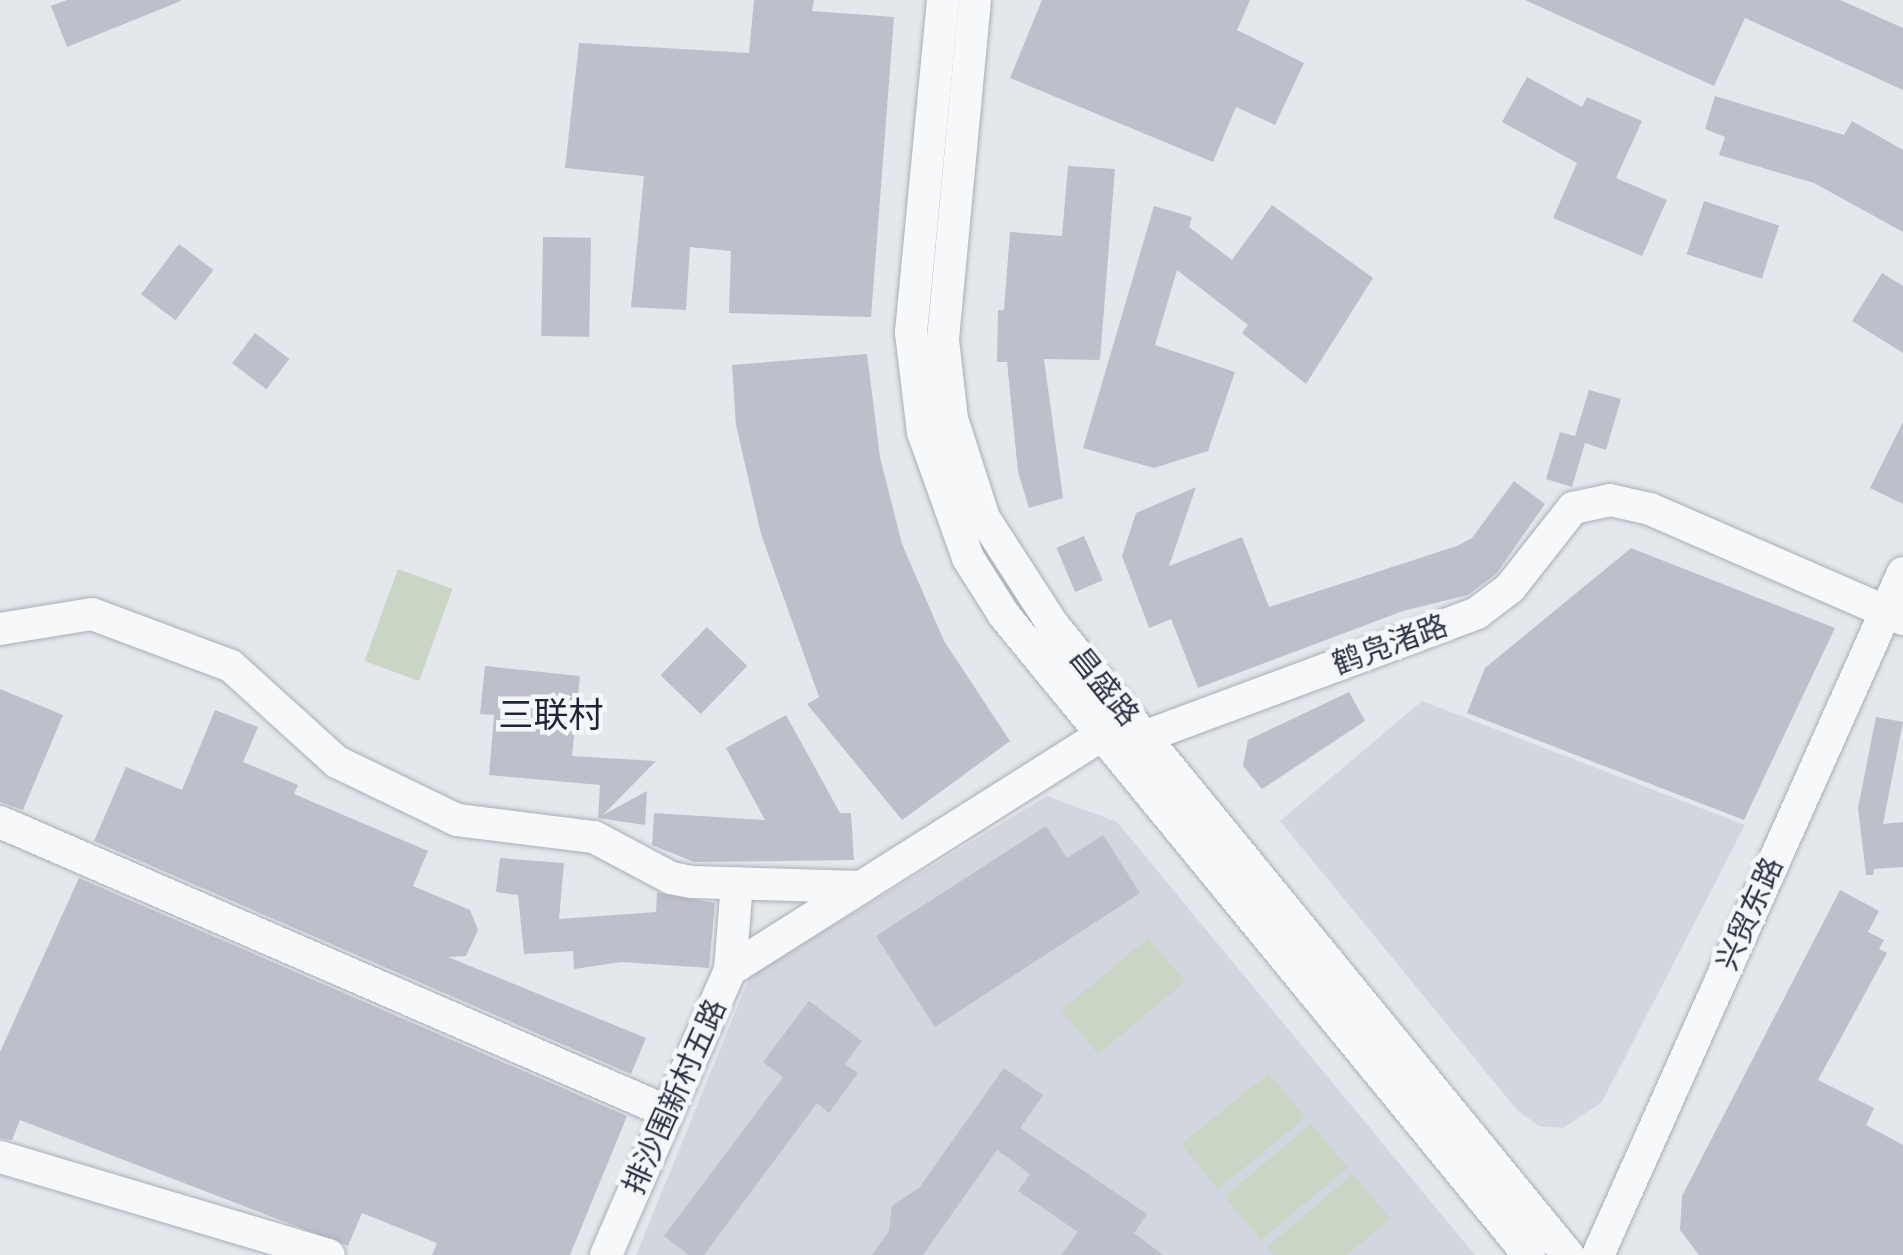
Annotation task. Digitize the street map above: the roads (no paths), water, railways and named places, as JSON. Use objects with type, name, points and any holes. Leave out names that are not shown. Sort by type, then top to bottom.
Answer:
[{"type":"street","name":"昌盛路","points":[[943,0],[911,332],[923,432],[942,497],[985,588],[1529,1255]]},
{"type":"street","name":"昌盛路","points":[[975,0],[944,300],[952,419],[971,486],[1002,552],[1144,737],[1568,1255]]},
{"type":"street","name":"鹤凫渚路","points":[[1102,734],[1144,737],[1477,612],[1510,588],[1573,508],[1610,500],[1650,509],[1894,616]]},
{"type":"street","name":"兴贸东路","points":[[1598,1255],[1894,616],[1903,574]]},
{"type":"street","points":[[0,628],[72,612],[110,619],[240,671],[337,762],[420,808],[456,820],[594,837],[672,878],[861,887],[1102,734]]},
{"type":"street","points":[[0,822],[668,1112]]},
{"type":"street","points":[[730,970],[738,883]]},
{"type":"street","name":"排沙围新村五路","points":[[606,1255],[730,970],[861,887]]},
{"type":"street","points":[[0,1157],[329,1255]]},
{"type":"district","name":"三联村","points":[[551,715]]}]
